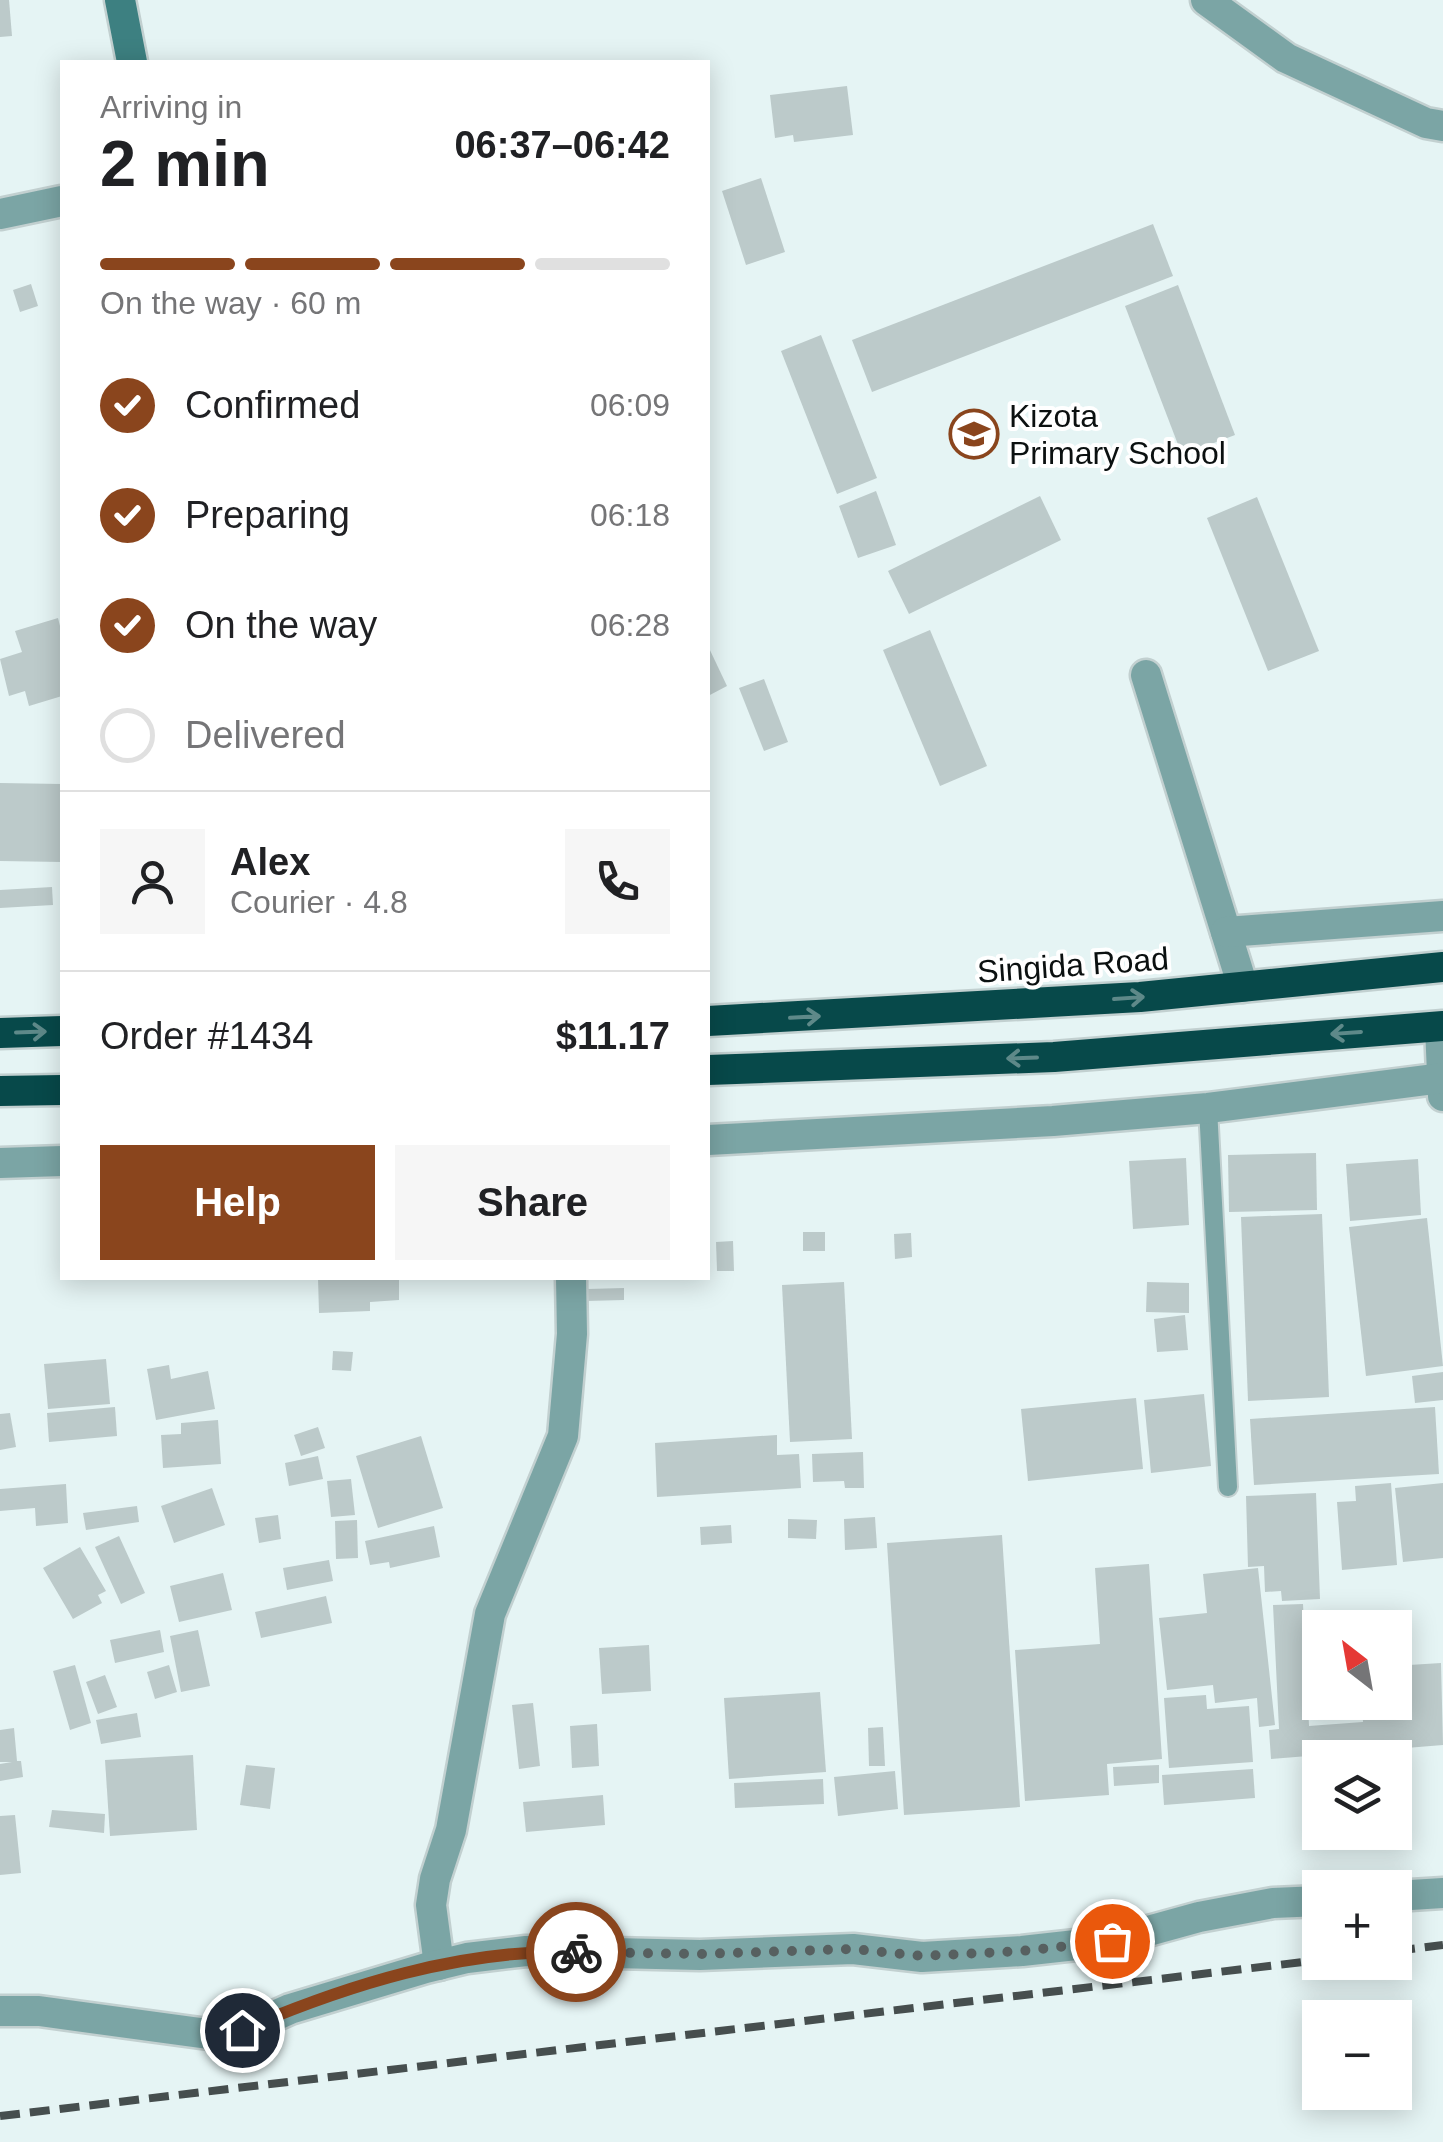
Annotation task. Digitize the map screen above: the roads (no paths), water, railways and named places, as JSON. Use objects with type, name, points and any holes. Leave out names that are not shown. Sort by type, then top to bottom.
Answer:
[{"type":"highway","name":"Singida Road","points":[[710,1021],[1140,997],[1443,967]]},
{"type":"highway","points":[[710,1070],[1054,1057],[1441,1026]]},
{"type":"highway","points":[[0,1033],[60,1031]]},
{"type":"highway","points":[[0,1091],[60,1090]]},
{"type":"street","points":[[120,0],[132,60]]},
{"type":"street","points":[[1206,0],[1286,58],[1426,123],[1443,126]]},
{"type":"street","points":[[0,214],[60,201]]},
{"type":"street","points":[[1146,675],[1243,987]]},
{"type":"street","points":[[1226,932],[1443,916]]},
{"type":"street","points":[[710,1140],[1053,1121],[1442,1084],[1441,1026]]},
{"type":"street","points":[[0,1163],[60,1162]]},
{"type":"street","points":[[439,1965],[431,1905],[450,1830],[490,1614],[563,1436],[572,1334],[570,1280]]},
{"type":"street","points":[[1412,1895],[1443,1893]]},
{"type":"street","points":[[0,2012],[39,2011],[208,2034],[242,2030],[290,2009],[439,1965],[526,1951],[700,1954],[853,1949],[922,1956],[1022,1951],[1112,1941],[1199,1917],[1302,1902]]},
{"type":"lane","points":[[1208,1108],[1228,1487]]},
{"type":"railway","points":[[1412,1949],[1443,1945]]},
{"type":"railway","points":[[0,2116],[1302,1962]]},
{"type":"place","name":"Kizota Primary School","points":[[974,434]]}]
